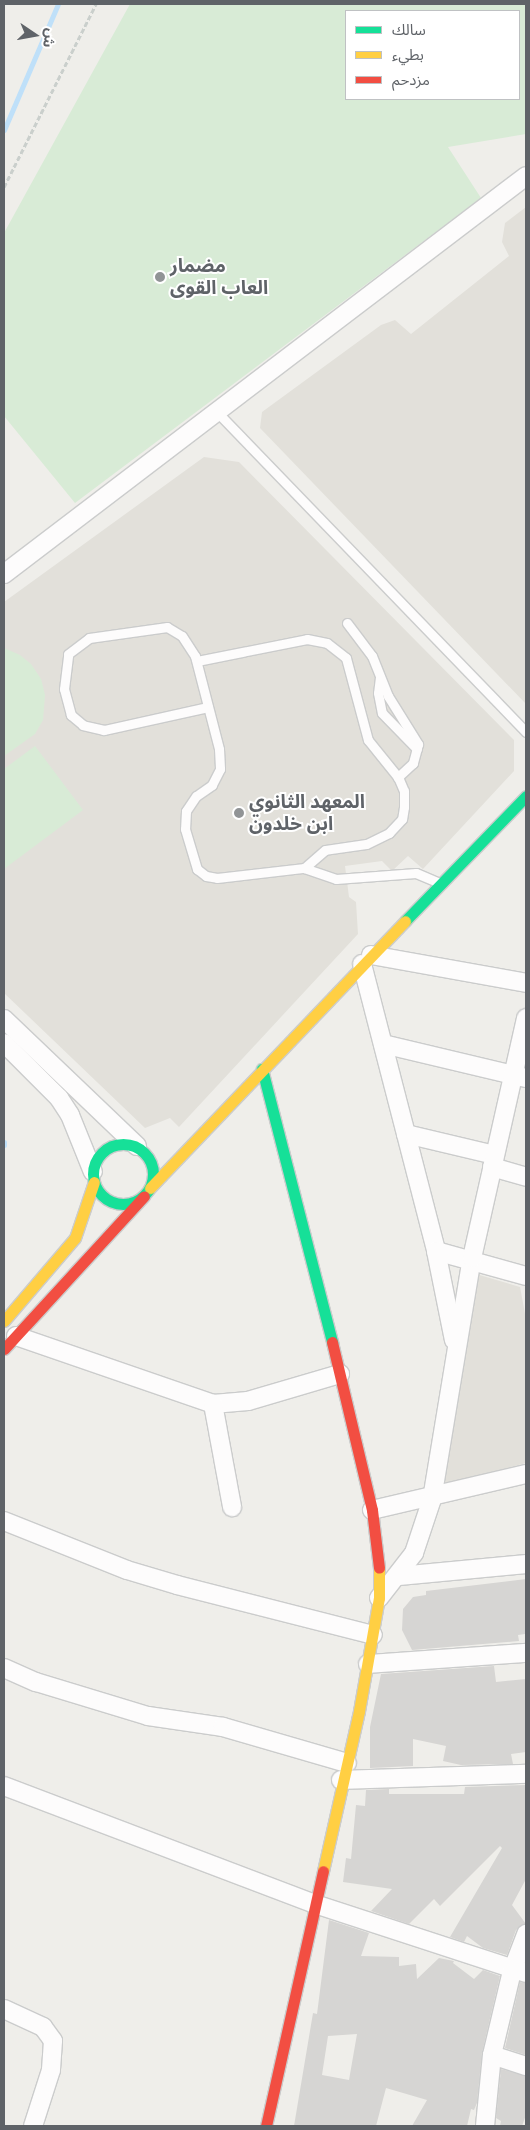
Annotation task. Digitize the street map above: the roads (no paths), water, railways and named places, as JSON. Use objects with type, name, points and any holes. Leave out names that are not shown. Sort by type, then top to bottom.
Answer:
[{"type":"street","points":[[4,574],[526,176]]},
{"type":"street","points":[[4,1349],[108,1232],[207,1126],[526,796]]},
{"type":"street","points":[[366,960],[526,983]]},
{"type":"street","points":[[366,960],[383,1044],[436,1251],[456,1350]]},
{"type":"street","points":[[379,1598],[399,1576],[414,1553],[432,1499],[472,1258],[493,1161],[519,1075],[526,1018]]},
{"type":"street","points":[[4,1019],[152,1162],[154,1180],[147,1192],[136,1202],[115,1203],[106,1199],[93,1177],[70,1115],[60,1098],[4,1043]]},
{"type":"street","points":[[383,1044],[519,1075]]},
{"type":"street","points":[[262,1068],[340,1374],[372,1510],[379,1564],[379,1598],[368,1664],[266,2126]]},
{"type":"street","points":[[4,1321],[75,1238],[100,1154],[108,1147],[122,1143],[138,1147],[166,1148],[207,1126]]},
{"type":"street","points":[[406,1134],[493,1161],[526,1177]]},
{"type":"street","points":[[436,1251],[472,1258],[526,1276]]},
{"type":"street","points":[[16,1336],[213,1404],[248,1401],[340,1374]]},
{"type":"street","points":[[213,1404],[232,1507]]},
{"type":"street","points":[[372,1510],[432,1499],[526,1474]]},
{"type":"street","points":[[4,1521],[128,1570],[176,1585],[373,1635]]},
{"type":"street","points":[[399,1576],[526,1564]]},
{"type":"street","points":[[368,1664],[526,1653]]},
{"type":"street","points":[[4,1668],[36,1682],[148,1716],[223,1727],[347,1763]]},
{"type":"street","points":[[341,1780],[526,1774]]},
{"type":"street","points":[[4,1786],[316,1904],[519,1972]]},
{"type":"street","points":[[485,2126],[492,2055],[519,1972],[526,1934]]},
{"type":"street","points":[[4,2009],[43,2027],[54,2041],[51,2070],[33,2126]]},
{"type":"street","points":[[492,2055],[526,2066]]},
{"type":"lane","points":[[217,412],[526,732]]},
{"type":"lane","points":[[347,623],[372,656],[388,696],[413,733],[417,749],[413,763],[398,778]]},
{"type":"lane","points":[[208,707],[104,730],[82,725],[71,715],[64,689],[68,654],[89,638],[167,627],[182,636],[197,661],[219,749],[220,769],[212,784],[196,796],[186,812],[185,829],[197,869],[206,876],[217,878],[304,868],[336,879],[416,873],[440,883]]},
{"type":"lane","points":[[197,661],[307,639],[327,643],[346,658],[368,740],[398,778],[404,791],[402,819],[389,833],[366,844],[325,850],[304,868]]},
{"type":"lane","points":[[380,677],[378,692],[382,713],[417,749]]},
{"type":"waterway","points":[[4,130],[58,4]]},
{"type":"place","name":"مضمار العاب القوى","points":[[160,277]]},
{"type":"place","name":"المعهد الثانوي ابن خلدون","points":[[239,813]]}]
